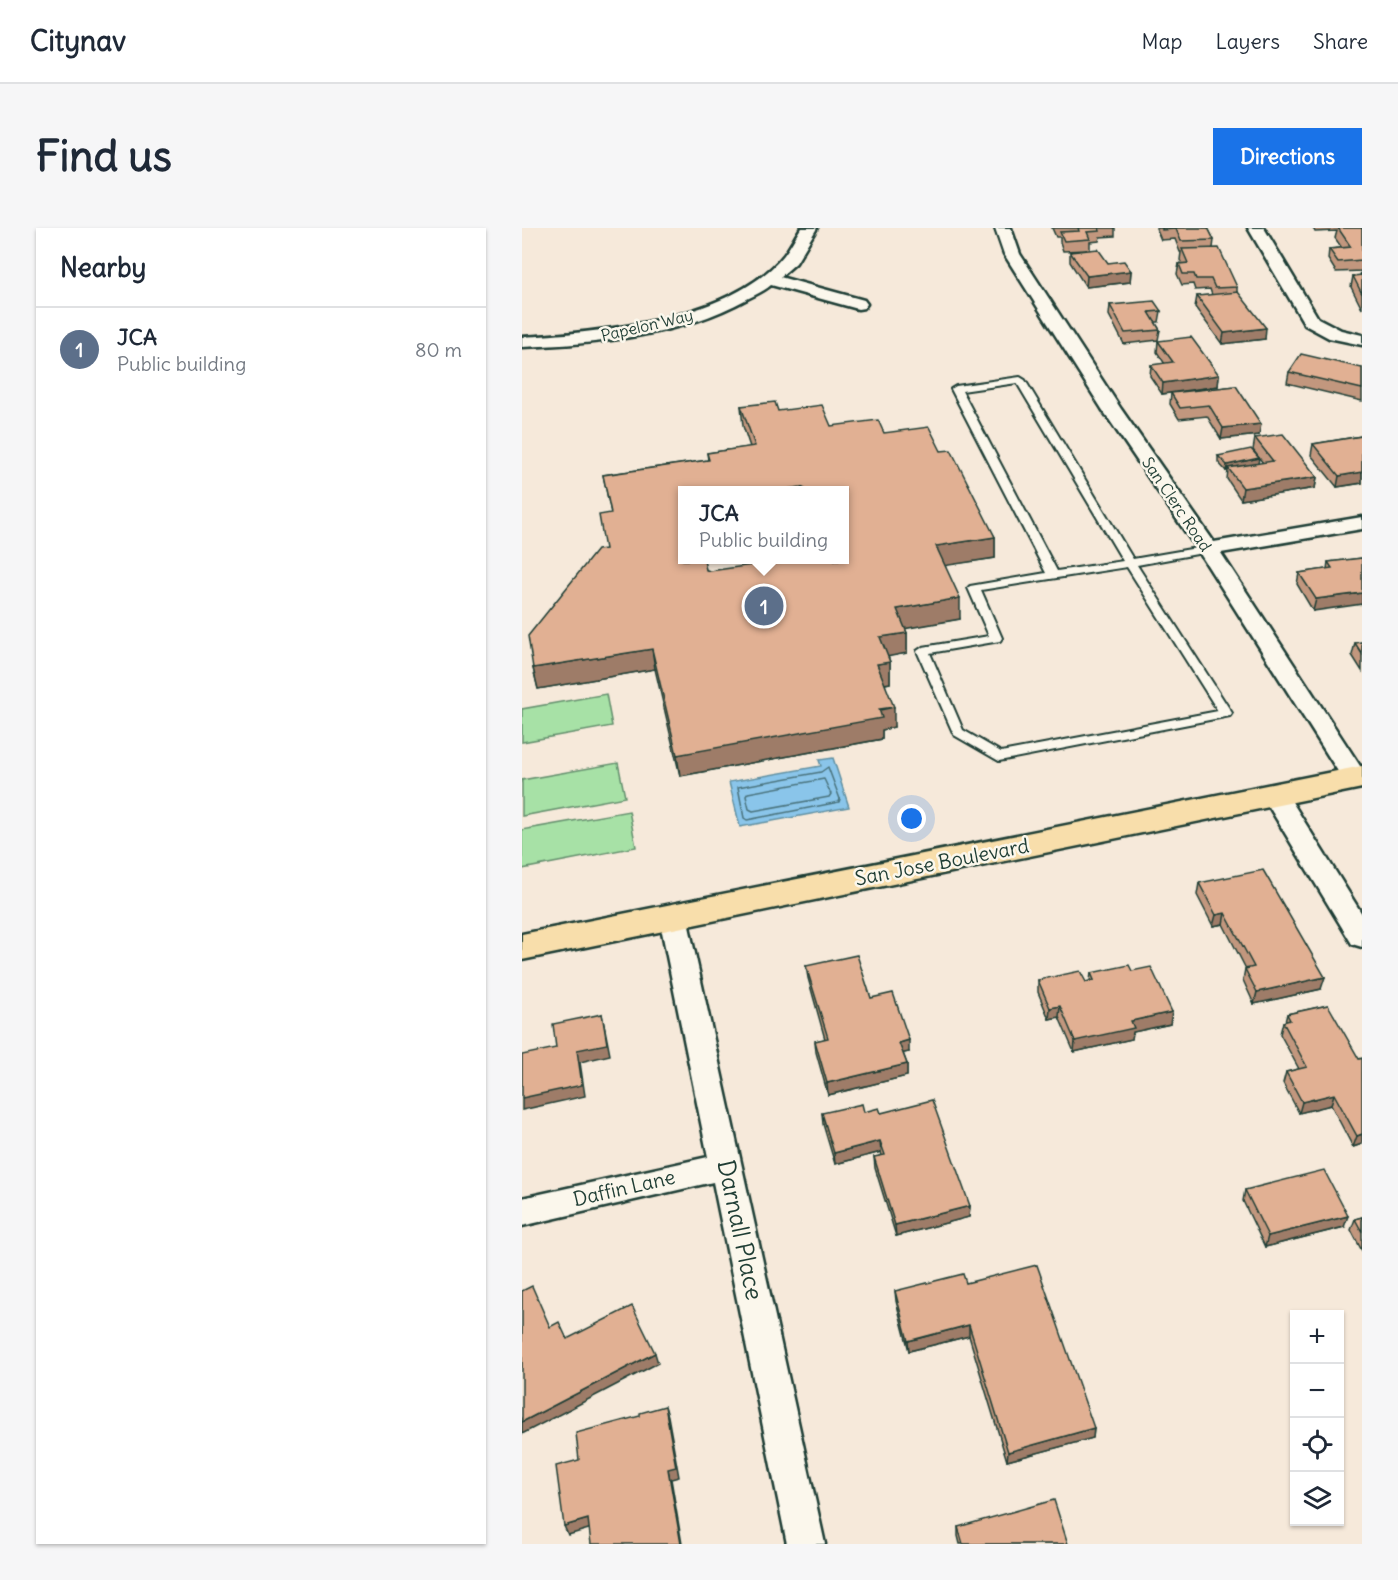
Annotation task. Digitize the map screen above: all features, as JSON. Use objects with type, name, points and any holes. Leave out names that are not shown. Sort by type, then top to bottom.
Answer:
[{"type":"main road","name":"San Jose Boulevard","points":[[522,947],[1359,778]]},
{"type":"street","name":"Papelon Way","points":[[522,342],[607,336],[701,313],[771,279],[796,255],[809,228]]},
{"type":"street","name":"San Clerc Road","points":[[1004,228],[1012,254],[1112,409],[1208,549],[1359,778]]},
{"type":"street","points":[[1256,228],[1311,321],[1323,330],[1344,338],[1362,340]]},
{"type":"street","points":[[771,279],[858,304]]},
{"type":"street","points":[[1208,549],[1362,523]]},
{"type":"street","points":[[1275,795],[1362,937]]},
{"type":"street","name":"Darnall Place","points":[[673,917],[806,1544]]},
{"type":"street","name":"Daffin Lane","points":[[522,1212],[726,1166]]},
{"type":"lane","points":[[1053,575],[956,389],[1020,380],[1130,563],[1226,713],[999,757],[958,732],[923,651],[996,638],[974,588],[1130,563],[1208,549]]},
{"type":"green space","points":[[606,694],[612,726],[522,742],[522,709]]},
{"type":"green space","points":[[618,763],[625,797],[522,816],[522,780]]},
{"type":"green space","points":[[629,811],[636,847],[522,869],[522,830]]},
{"type":"water","points":[[833,758],[849,807],[740,827],[729,782],[821,766],[819,760]]},
{"type":"building","points":[[1078,228],[1099,228],[1100,231],[1087,232],[1090,239],[1064,241],[1060,232],[1079,231]]},
{"type":"building","points":[[1162,228],[1208,228],[1214,240],[1181,241],[1176,229],[1162,230]]},
{"type":"building","points":[[1338,228],[1362,228],[1362,260],[1338,262],[1329,249],[1351,247]]},
{"type":"building","points":[[1219,248],[1237,287],[1215,288],[1211,279],[1196,279],[1194,274],[1183,274],[1179,264],[1188,263],[1182,249]]},
{"type":"building","points":[[1098,249],[1108,263],[1124,261],[1131,271],[1087,276],[1070,252]]},
{"type":"building","points":[[1362,275],[1362,294],[1353,276]]},
{"type":"building","points":[[1238,292],[1266,328],[1224,333],[1197,296]]},
{"type":"building","points":[[1154,301],[1161,311],[1149,312],[1160,330],[1125,333],[1110,305]]},
{"type":"building","points":[[1191,337],[1219,375],[1163,383],[1151,365],[1173,362],[1158,341]]},
{"type":"building","points":[[1301,354],[1362,368],[1362,389],[1289,372]]},
{"type":"building","points":[[1236,386],[1261,424],[1223,428],[1209,405],[1180,408],[1171,393]]},
{"type":"building","points":[[775,402],[778,411],[822,405],[831,426],[878,420],[884,433],[929,427],[941,451],[951,450],[995,537],[936,546],[960,598],[897,609],[907,633],[880,637],[890,662],[877,664],[894,707],[879,709],[882,718],[677,755],[652,649],[533,668],[528,636],[597,550],[605,549],[599,515],[611,513],[603,475],[709,460],[707,453],[755,446],[741,406]]},
{"type":"building","points":[[1283,434],[1317,477],[1243,488],[1228,468],[1273,461],[1255,438]]},
{"type":"building","points":[[1362,436],[1362,472],[1339,476],[1313,444]]},
{"type":"building","points":[[1251,449],[1259,458],[1227,465],[1218,456]]},
{"type":"building","points":[[1362,558],[1362,593],[1316,599],[1299,573],[1332,568],[1328,562]]},
{"type":"building","points":[[1362,642],[1362,654],[1355,643]]},
{"type":"building","points":[[1263,870],[1325,977],[1257,992],[1245,969],[1254,967],[1225,913],[1216,915],[1199,883]]},
{"type":"building","points":[[857,955],[871,998],[893,993],[909,1040],[899,1043],[907,1064],[827,1083],[815,1041],[828,1038],[806,966]]},
{"type":"building","points":[[1129,965],[1132,971],[1151,967],[1172,1012],[1131,1021],[1134,1028],[1075,1041],[1060,1006],[1050,1008],[1038,980],[1080,971],[1086,982],[1094,980],[1091,973]]},
{"type":"building","points":[[1328,1005],[1359,1059],[1362,1058],[1362,1134],[1357,1136],[1334,1094],[1302,1102],[1286,1072],[1307,1067],[1283,1022],[1290,1020],[1287,1014]]},
{"type":"building","points":[[602,1014],[607,1044],[577,1050],[582,1085],[522,1098],[522,1055],[556,1048],[553,1024]]},
{"type":"building","points":[[932,1100],[970,1206],[895,1225],[874,1157],[885,1155],[880,1141],[834,1153],[822,1113],[862,1104],[864,1112],[879,1108],[881,1113]]},
{"type":"building","points":[[1324,1170],[1348,1216],[1268,1236],[1245,1190]]},
{"type":"building","points":[[1362,1217],[1362,1232],[1355,1219]]},
{"type":"building","points":[[1037,1265],[1094,1428],[1008,1452],[969,1325],[908,1341],[895,1291],[963,1274],[966,1283]]},
{"type":"building","points":[[532,1286],[550,1327],[559,1322],[567,1339],[632,1306],[655,1353],[522,1422],[522,1291]]},
{"type":"building","points":[[665,1406],[676,1467],[668,1469],[681,1544],[591,1544],[588,1519],[564,1526],[556,1466],[579,1460],[576,1433],[640,1416],[640,1413]]},
{"type":"building","points":[[1054,1500],[1068,1544],[963,1544],[958,1527]]},
{"type":"place","name":"JCA","points":[[764,606]]}]
